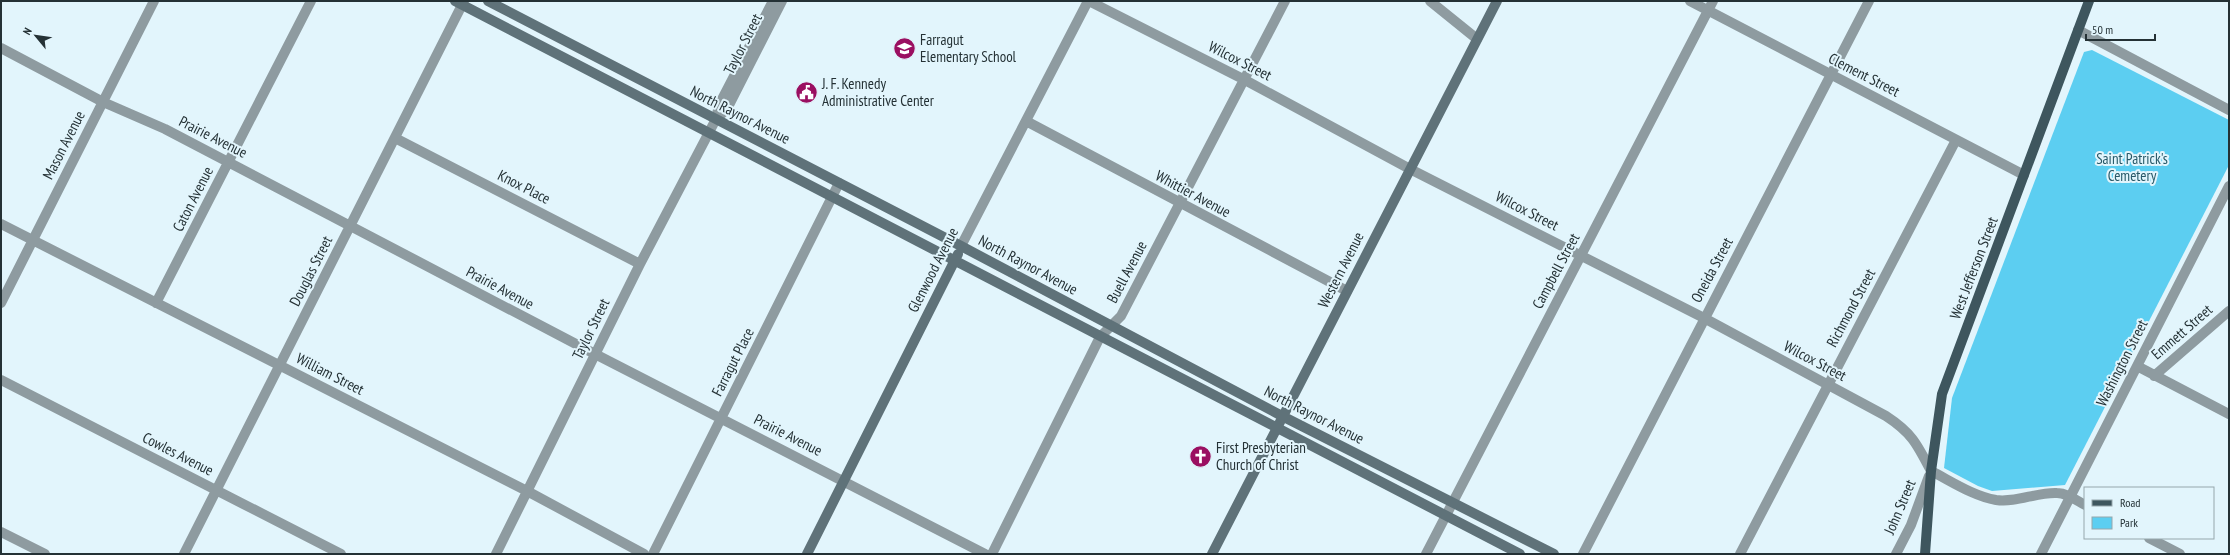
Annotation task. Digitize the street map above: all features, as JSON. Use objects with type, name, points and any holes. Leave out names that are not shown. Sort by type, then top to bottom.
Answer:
[{"type":"main road","name":"North Raynor Avenue","points":[[488,1],[962,246],[1110,326],[1282,416],[1554,554]]},
{"type":"main road","name":"Western Avenue","points":[[1212,554],[1497,1]]},
{"type":"main road","name":"West Jefferson Street","points":[[1925,554],[1931,471],[1942,394],[2089,1]]},
{"type":"main road","name":"North Raynor Avenue","points":[[461,2],[832,197],[955,259],[1100,337],[1277,427],[1520,554]]},
{"type":"main road","points":[[769,164],[776,150]]},
{"type":"main road","name":"Glenwood Avenue","points":[[807,554],[962,246]]},
{"type":"street","name":"Mason Avenue","points":[[1,303],[154,1]]},
{"type":"street","name":"Caton Avenue","points":[[156,303],[311,1]]},
{"type":"street","name":"Taylor Street","points":[[716,119],[719,104],[773,1]]},
{"type":"street","name":"Taylor Street","points":[[496,554],[640,264],[708,132],[716,119],[727,109],[782,1]]},
{"type":"street","name":"Wilcox Street","points":[[1089,1],[1245,80],[1410,169],[1704,318],[1886,416],[1902,427],[1917,442],[1931,471]]},
{"type":"street","name":"Glenwood Avenue","points":[[962,246],[1089,1]]},
{"type":"street","name":"Buell Avenue","points":[[992,554],[1100,337],[1121,316],[1285,1]]},
{"type":"street","points":[[1430,1],[1477,39]]},
{"type":"street","name":"Clement Street","points":[[1690,1],[2024,175]]},
{"type":"street","name":"Campbell Street","points":[[1426,554],[1712,1]]},
{"type":"street","name":"Oneida Street","points":[[1583,554],[1869,1]]},
{"type":"street","name":"Douglas Street","points":[[184,554],[395,138],[461,2]]},
{"type":"street","points":[[2078,30],[2229,110]]},
{"type":"street","name":"Prairie Avenue","points":[[1,48],[103,102],[165,129],[595,354],[985,554]]},
{"type":"street","name":"Whittier Avenue","points":[[1026,121],[1180,205],[1347,291]]},
{"type":"street","name":"Knox Place","points":[[395,138],[640,264]]},
{"type":"street","name":"Richmond Street","points":[[1740,554],[1956,140]]},
{"type":"street","name":"Farragut Place","points":[[653,554],[840,183]]},
{"type":"street","name":"Washington Street","points":[[2041,554],[2229,186]]},
{"type":"street","name":"William Street","points":[[1,224],[528,491],[644,554]]},
{"type":"street","name":"Emmett Street","points":[[2154,376],[2229,311]]},
{"type":"street","points":[[2137,366],[2229,414]]},
{"type":"street","name":"Cowles Avenue","points":[[1,380],[341,554]]},
{"type":"street","points":[[1931,471],[1976,494],[1996,500],[2016,500],[2056,493],[2070,497],[2084,504]]},
{"type":"street","name":"John Street","points":[[1896,554],[1911,525],[1931,471]]},
{"type":"street","points":[[1,532],[45,554]]},
{"type":"street","points":[[2151,539],[2180,554]]},
{"type":"green space","name":"Saint Patrick's Cemetery","points":[[2092,50],[2229,120],[2229,165],[2065,485],[1992,491],[1978,486],[1944,468],[1952,398],[2084,52]]},
{"type":"place","name":"Farragut Elementary School","points":[[904,49]]},
{"type":"place","name":"J. F. Kennedy Administrative Center","points":[[807,93]]},
{"type":"place","name":"First Presbyterian Church of Christ","points":[[1200,457]]}]
